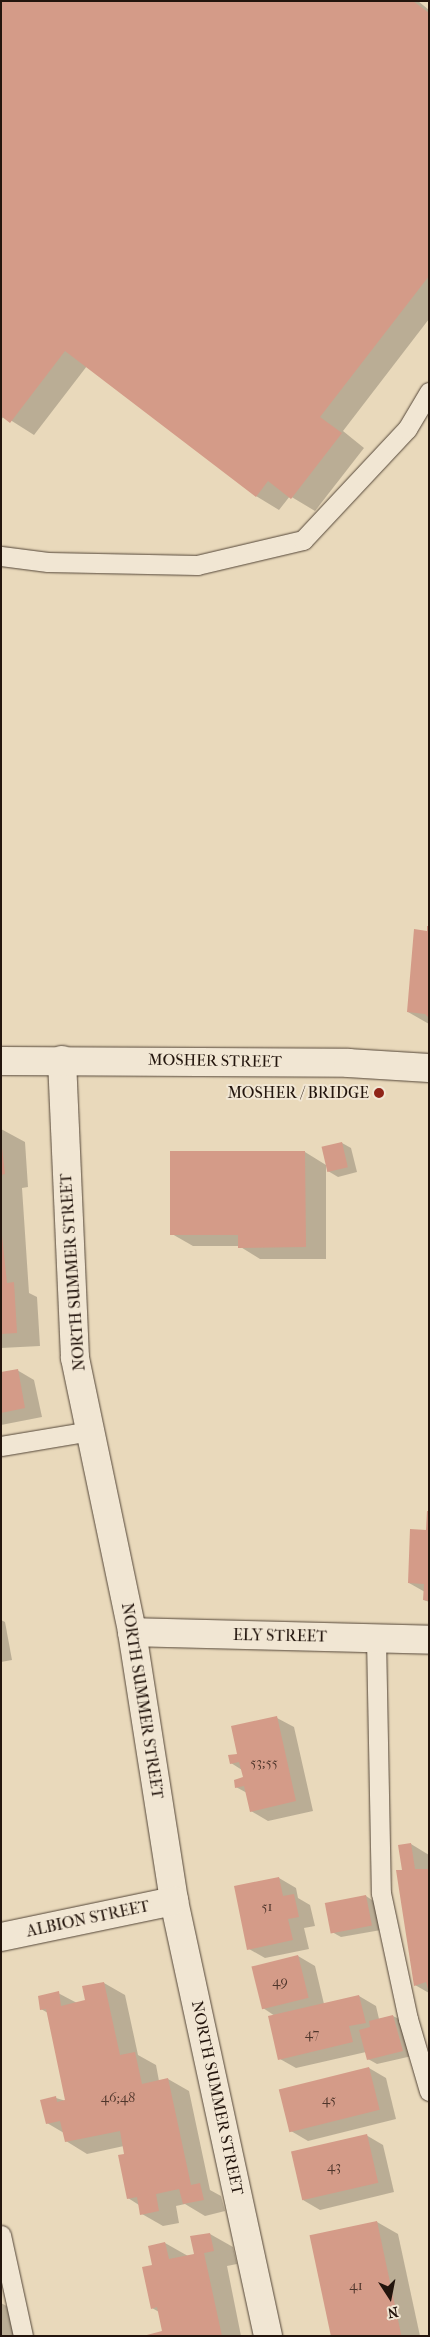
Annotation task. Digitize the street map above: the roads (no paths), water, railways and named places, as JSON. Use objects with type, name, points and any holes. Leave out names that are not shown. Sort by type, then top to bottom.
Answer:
[{"type":"street","name":"NORTH SUMMER STREET","points":[[62,1060],[75,1358],[132,1632],[174,1901],[268,2336]]},
{"type":"street","name":"MOSHER STREET","points":[[1,1061],[348,1063],[429,1068]]},
{"type":"street","name":"ELY STREET","points":[[132,1632],[429,1640]]},
{"type":"street","name":"ALBION STREET","points":[[1,1937],[174,1901]]},
{"type":"lane","points":[[1,556],[48,562],[197,565],[303,540],[406,429],[429,392]]},
{"type":"lane","points":[[1,1446],[91,1431]]},
{"type":"lane","points":[[376,1638],[381,1893],[408,2019],[429,2091]]},
{"type":"lane","points":[[1,2235],[23,2336]]},
{"type":"place","name":"MOSHER / BRIDGE","points":[[379,1093]]}]
